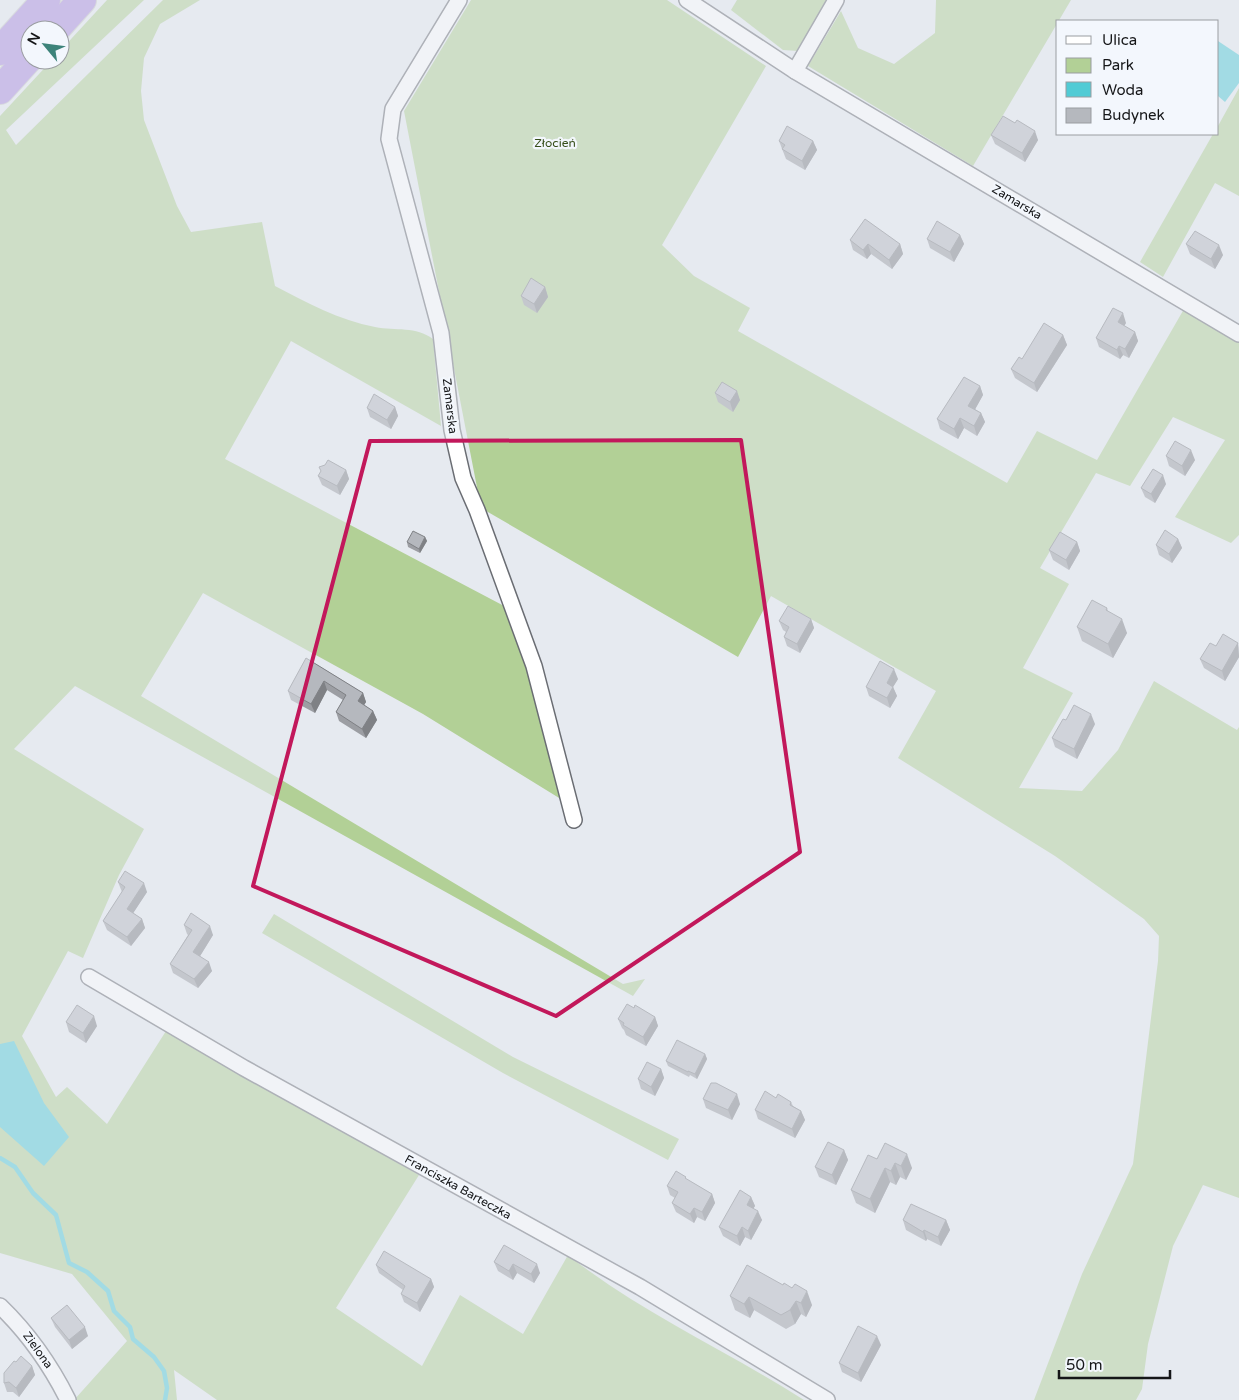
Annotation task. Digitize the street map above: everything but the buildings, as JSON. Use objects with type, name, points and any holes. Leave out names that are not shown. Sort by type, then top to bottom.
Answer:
[{"type":"highway","points":[[0,51],[46,0]]},
{"type":"highway","points":[[64,20],[82,0]]},
{"type":"highway","points":[[0,90],[20,68]]},
{"type":"street","name":"Zamarska","points":[[459,0],[393,109],[389,139],[441,333],[452,430],[463,478],[477,510],[534,666],[574,820]]},
{"type":"street","name":"Zamarska","points":[[687,0],[796,71],[1239,334]]},
{"type":"street","points":[[796,71],[836,0]]},
{"type":"street","name":"Franciszka Barteczka","points":[[89,977],[252,1072],[625,1278],[826,1400]]},
{"type":"street","name":"Zielona","points":[[0,1306],[24,1330],[51,1366],[68,1400]]},
{"type":"highlighted area","points":[[741,440],[800,852],[556,1016],[253,886],[370,441]]},
{"type":"green space","points":[[107,0],[144,0],[70,70],[70,40]]},
{"type":"green space","points":[[163,0],[200,0],[160,24],[144,58],[141,91],[144,120],[177,206],[191,232],[262,222],[275,286],[311,305],[349,320],[375,327],[420,332],[433,339],[441,426],[291,341],[225,459],[506,607],[529,664],[564,801],[423,714],[203,593],[141,696],[623,984],[645,979],[633,996],[75,686],[14,749],[144,829],[119,875],[83,958],[68,951],[22,1036],[56,1097],[67,1087],[107,1124],[166,1031],[419,1175],[336,1308],[422,1366],[460,1295],[523,1334],[568,1255],[596,1276],[654,1313],[804,1400],[217,1400],[174,1370],[177,1400],[74,1400],[127,1341],[72,1274],[0,1253],[0,116],[43,70],[70,70],[6,130],[16,145]]},
{"type":"green space","name":"Złocień","points":[[471,0],[667,0],[766,66],[662,245],[694,276],[750,308],[738,331],[1007,483],[1037,431],[1097,460],[1184,309],[1239,341],[1239,535],[1231,543],[1175,517],[1225,440],[1173,417],[1130,486],[1096,473],[1040,568],[1069,584],[1023,668],[1073,693],[1019,788],[1082,791],[1118,750],[1154,681],[1237,730],[1239,727],[1239,1198],[1203,1185],[1173,1246],[1148,1344],[1142,1389],[1136,1400],[1034,1400],[1082,1274],[1133,1164],[1158,961],[1159,936],[1144,919],[1055,856],[898,758],[936,691],[771,596],[738,657],[481,508],[404,111]]},
{"type":"green space","points":[[737,0],[826,0],[798,51],[783,50],[731,10]]},
{"type":"green space","points":[[936,0],[1071,0],[1059,20],[1056,20],[1056,25],[973,166],[808,66],[841,11],[858,48],[894,64],[935,33]]},
{"type":"green space","points":[[1239,88],[1239,196],[1215,183],[1163,277],[1140,262],[1212,135],[1219,135],[1219,124]]},
{"type":"green space","points":[[274,914],[513,1057],[679,1139],[668,1160],[503,1073],[262,933]]},
{"type":"water","points":[[1219,42],[1239,55],[1239,83],[1225,102],[1219,97]]},
{"type":"water","points":[[14,1041],[44,1103],[69,1137],[44,1166],[0,1127],[0,1044]]},
{"type":"waterway","points":[[0,1158],[15,1167],[33,1193],[56,1215],[69,1263],[87,1272],[108,1291],[114,1311],[130,1327],[133,1339],[154,1357],[164,1371],[167,1388],[165,1400]]}]
